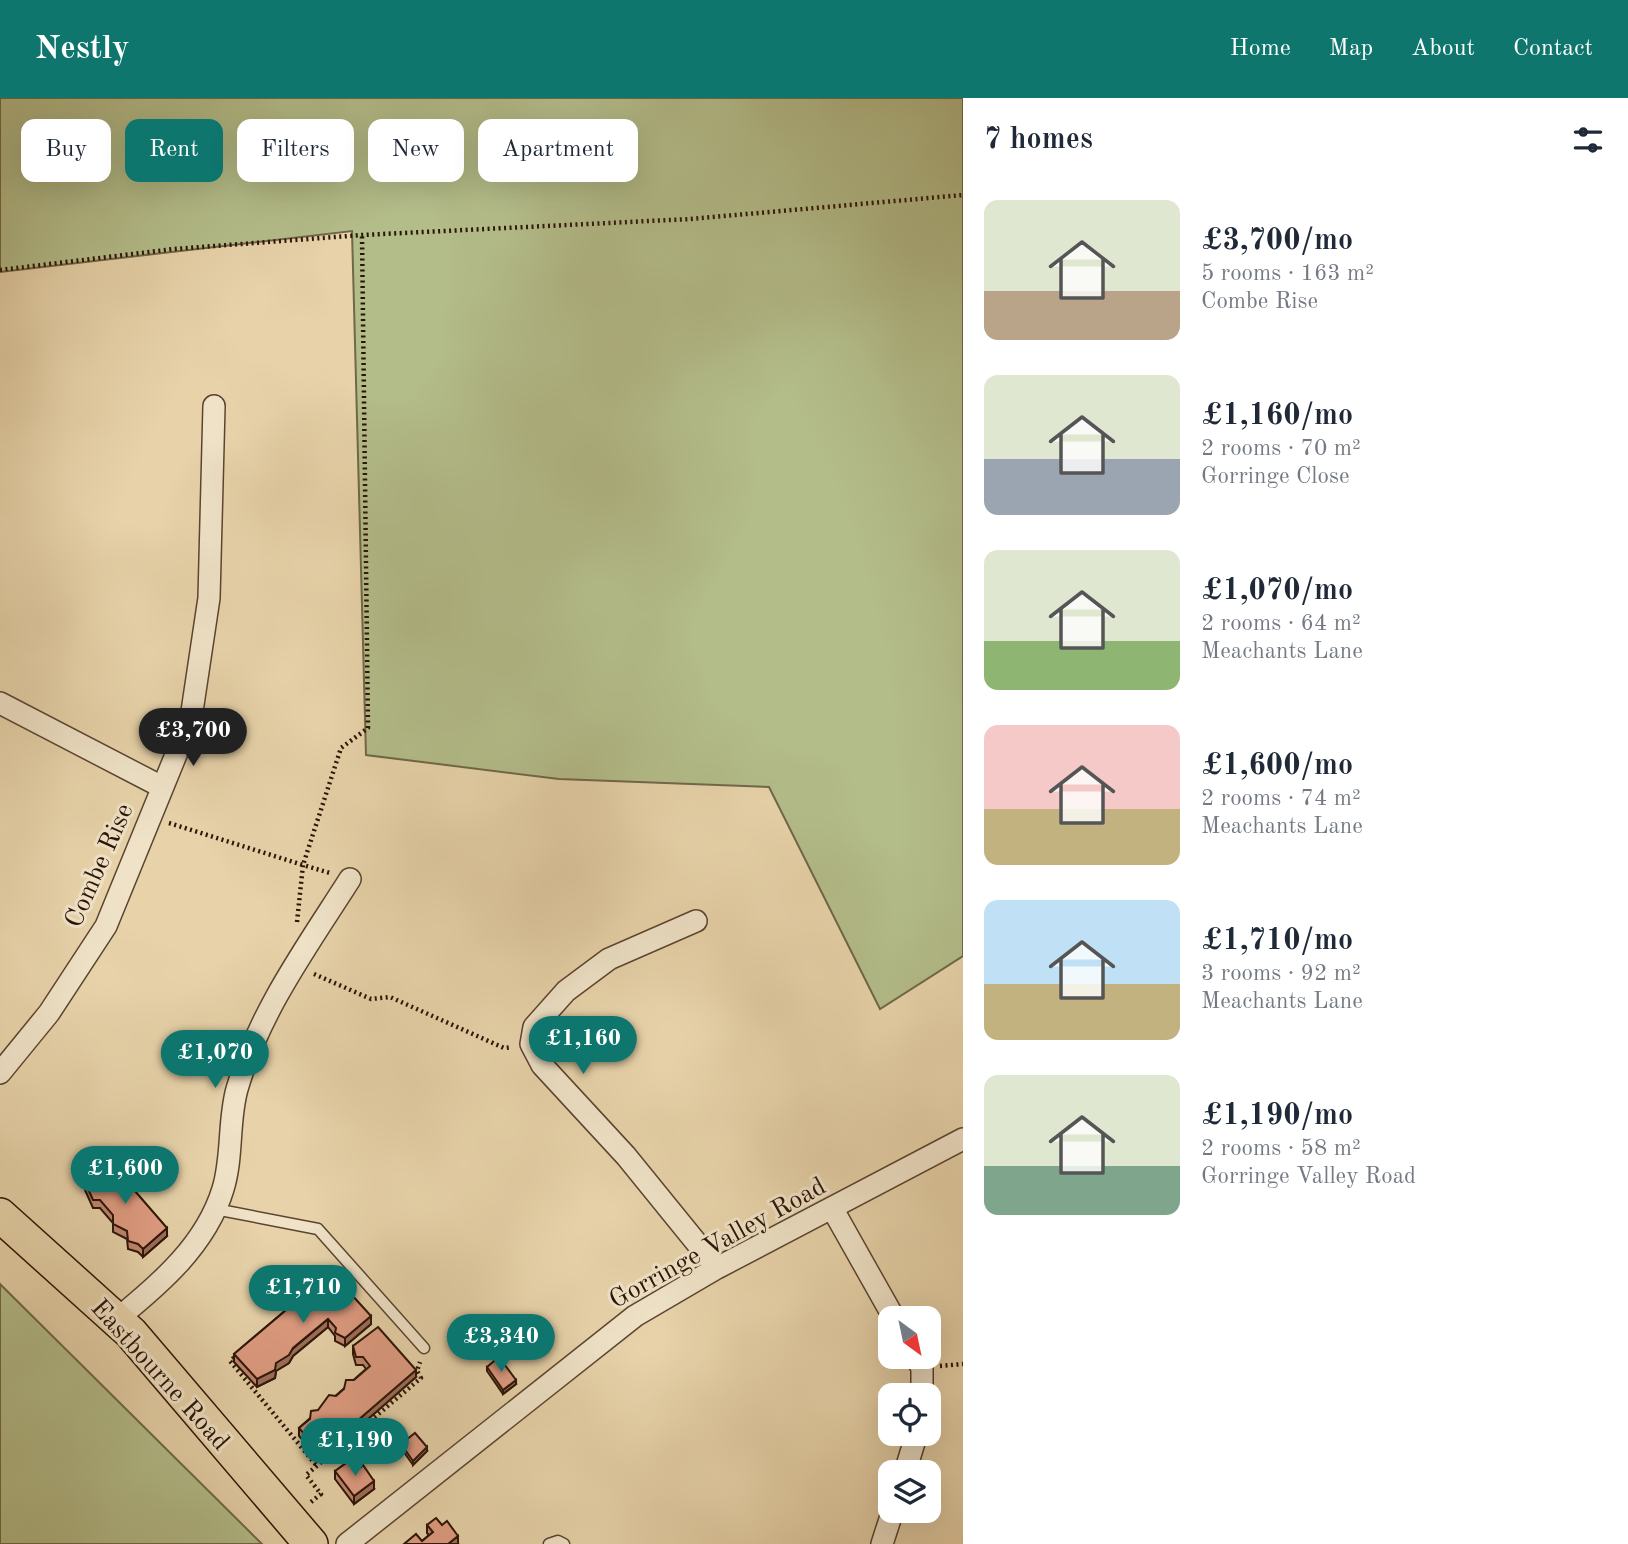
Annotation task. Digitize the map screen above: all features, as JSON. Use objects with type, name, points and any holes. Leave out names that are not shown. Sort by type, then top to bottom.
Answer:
[{"type":"main road","name":"Eastbourne Road","points":[[0,1215],[117,1320],[310,1544]]},
{"type":"street","name":"Combe Rise","points":[[0,1073],[49,1013],[106,926],[191,718],[209,597],[214,406]]},
{"type":"street","points":[[0,703],[162,787]]},
{"type":"street","points":[[117,1320],[181,1261],[215,1209],[224,1188],[236,1091],[256,1039],[295,965],[351,879]]},
{"type":"street","points":[[696,921],[609,959],[587,975],[566,991],[534,1027],[531,1044],[542,1065],[618,1147],[717,1268]]},
{"type":"street","name":"Gorringe Valley Road","points":[[347,1544],[635,1316],[717,1268],[963,1139]]},
{"type":"street","points":[[832,1208],[887,1306]]},
{"type":"street","points":[[882,1544],[888,1523]]},
{"type":"lane","points":[[215,1209],[318,1229],[424,1348]]},
{"type":"lane","points":[[549,1544],[558,1541],[564,1544]]},
{"type":"path","points":[[0,270],[174,248],[362,235],[690,219],[963,195]]},
{"type":"path","points":[[362,235],[368,728],[341,748],[303,864],[295,965],[371,999],[390,997],[504,1048],[531,1044]]},
{"type":"path","points":[[151,818],[303,864]]},
{"type":"path","points":[[309,1473],[421,1378],[417,1371],[424,1348]]},
{"type":"path","points":[[242,1351],[230,1361],[317,1466]]},
{"type":"green space","points":[[0,98],[963,98],[963,956],[880,1009],[769,787],[559,779],[366,755],[352,231],[0,272]]},
{"type":"green space","points":[[0,1284],[2,1286],[262,1544],[0,1544]]},
{"type":"building","points":[[109,1161],[167,1228],[143,1249],[128,1241],[127,1231],[113,1224],[113,1215],[100,1200],[93,1200],[85,1182]]},
{"type":"building","points":[[331,1272],[371,1316],[345,1338],[335,1333],[336,1328],[328,1319],[293,1348],[289,1355],[276,1363],[275,1370],[257,1379],[234,1354]]},
{"type":"building","points":[[378,1327],[416,1370],[320,1453],[299,1428],[310,1419],[311,1411],[318,1410],[329,1395],[336,1396],[344,1389],[346,1380],[354,1380],[370,1366],[363,1357],[356,1357],[353,1346]]},
{"type":"building","points":[[499,1357],[516,1380],[503,1390],[487,1367]]},
{"type":"building","points":[[415,1433],[427,1447],[413,1461],[401,1444]]},
{"type":"building","points":[[349,1461],[356,1471],[363,1465],[374,1481],[354,1496],[335,1471]]},
{"type":"building","points":[[436,1518],[442,1525],[447,1521],[458,1536],[448,1544],[404,1544],[416,1534],[422,1541],[433,1532],[427,1525]]}]
